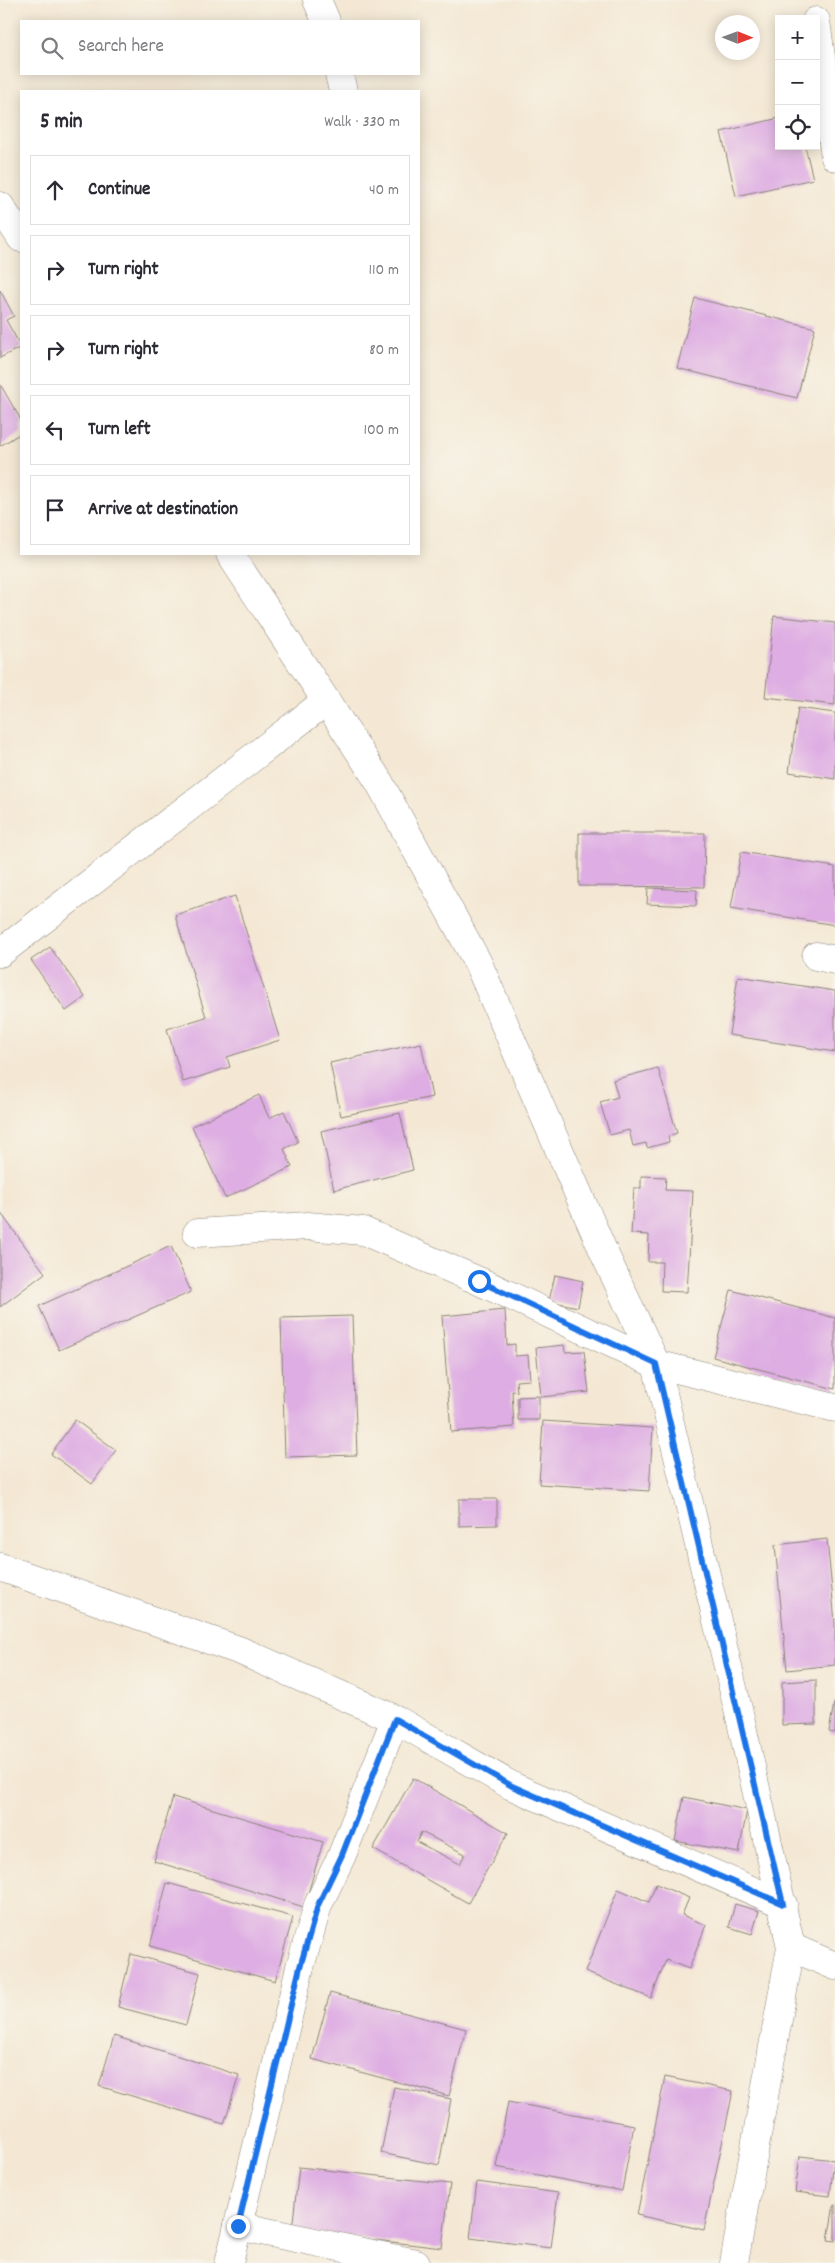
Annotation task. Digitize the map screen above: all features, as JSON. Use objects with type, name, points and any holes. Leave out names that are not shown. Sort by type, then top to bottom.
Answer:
[{"type":"street","points":[[317,0],[326,20]]},
{"type":"street","points":[[813,0],[815,15]]},
{"type":"street","points":[[820,49],[835,157]]},
{"type":"street","points":[[339,75],[343,90]]},
{"type":"street","points":[[0,206],[20,236]]},
{"type":"street","points":[[232,555],[378,780],[478,963],[605,1255],[656,1364],[783,1904],[791,1947],[734,2263]]},
{"type":"street","points":[[0,953],[326,701]]},
{"type":"street","points":[[197,1233],[308,1226],[363,1231],[479,1281],[656,1364],[835,1408]]},
{"type":"street","points":[[0,1568],[241,1651],[395,1719],[512,1786],[783,1904]]},
{"type":"street","points":[[229,2263],[300,1967],[318,1905],[342,1855],[395,1719]]},
{"type":"street","points":[[791,1947],[835,1966]]},
{"type":"street","points":[[238,2226],[416,2263]]},
{"type":"building","points":[[775,119],[775,150],[806,150],[813,179],[736,196],[721,132]]},
{"type":"building","points":[[0,290],[14,316],[6,320],[20,348],[0,358]]},
{"type":"building","points":[[695,298],[815,328],[797,398],[677,368]]},
{"type":"building","points":[[0,384],[20,418],[20,434],[0,446]]},
{"type":"building","points":[[774,616],[835,623],[835,705],[765,697]]},
{"type":"building","points":[[798,708],[835,713],[835,779],[789,772]]},
{"type":"building","points":[[579,833],[705,833],[704,887],[579,886]]},
{"type":"building","points":[[741,852],[835,867],[835,925],[731,908]]},
{"type":"building","points":[[648,888],[697,890],[696,906],[647,904]]},
{"type":"building","points":[[235,896],[280,1040],[227,1057],[230,1067],[183,1082],[167,1029],[206,1017],[175,915]]},
{"type":"building","points":[[50,947],[85,997],[66,1011],[31,960]]},
{"type":"building","points":[[738,976],[835,991],[835,1052],[729,1035]]},
{"type":"building","points":[[421,1043],[432,1097],[341,1116],[330,1063]]},
{"type":"building","points":[[658,1068],[677,1133],[668,1136],[669,1142],[647,1148],[646,1143],[633,1146],[629,1130],[610,1135],[600,1102],[618,1097],[613,1080]]},
{"type":"building","points":[[259,1095],[269,1118],[284,1111],[298,1142],[284,1149],[292,1167],[225,1198],[192,1126]]},
{"type":"building","points":[[400,1113],[413,1170],[334,1190],[321,1131]]},
{"type":"building","points":[[641,1176],[666,1177],[665,1190],[693,1191],[687,1292],[661,1291],[662,1262],[648,1262],[649,1235],[631,1234],[634,1188],[641,1188]]},
{"type":"building","points":[[0,1212],[45,1273],[0,1307]]},
{"type":"building","points":[[171,1246],[191,1292],[59,1350],[39,1306]]},
{"type":"building","points":[[555,1275],[583,1281],[578,1307],[549,1301]]},
{"type":"building","points":[[731,1290],[835,1318],[835,1389],[713,1357]]},
{"type":"building","points":[[505,1310],[507,1345],[515,1344],[515,1356],[528,1355],[530,1380],[516,1381],[517,1392],[512,1391],[514,1427],[451,1432],[442,1316]]},
{"type":"building","points":[[352,1316],[357,1455],[285,1457],[281,1318]]},
{"type":"building","points":[[564,1345],[565,1352],[584,1351],[589,1392],[541,1397],[536,1348]]},
{"type":"building","points":[[539,1396],[539,1420],[518,1420],[518,1397]]},
{"type":"building","points":[[75,1420],[116,1450],[92,1484],[51,1454]]},
{"type":"building","points":[[543,1421],[653,1428],[649,1491],[539,1484]]},
{"type":"building","points":[[459,1499],[497,1499],[497,1525],[459,1526]]},
{"type":"building","points":[[827,1539],[835,1622],[835,1665],[787,1670],[775,1545]]},
{"type":"building","points":[[816,1680],[816,1724],[782,1725],[782,1682]]},
{"type":"building","points":[[835,1703],[835,1733],[829,1732]]},
{"type":"building","points":[[413,1778],[508,1833],[468,1903],[373,1849]],"holes":[[[421,1832],[465,1854],[460,1864],[417,1842]]]},
{"type":"building","points":[[173,1797],[323,1842],[304,1907],[154,1861]]},
{"type":"building","points":[[684,1797],[747,1810],[739,1853],[675,1841]]},
{"type":"building","points":[[167,1883],[293,1917],[275,1981],[150,1946]]},
{"type":"building","points":[[656,1884],[689,1898],[682,1915],[706,1925],[689,1969],[666,1960],[651,1998],[585,1972],[618,1889],[649,1902]]},
{"type":"building","points":[[735,1904],[759,1911],[752,1934],[729,1927]]},
{"type":"building","points":[[131,1954],[200,1973],[186,2025],[118,2007]]},
{"type":"building","points":[[330,1993],[466,2029],[449,2096],[312,2059]]},
{"type":"building","points":[[114,2036],[239,2075],[224,2124],[99,2086]]},
{"type":"building","points":[[665,2077],[733,2091],[704,2230],[637,2215]]},
{"type":"building","points":[[394,2087],[451,2099],[439,2165],[381,2153]]},
{"type":"building","points":[[508,2102],[634,2125],[622,2191],[496,2167]]},
{"type":"building","points":[[800,2156],[834,2160],[830,2196],[795,2192]]},
{"type":"building","points":[[299,2167],[450,2184],[442,2248],[292,2230]]},
{"type":"building","points":[[477,2182],[558,2193],[551,2248],[470,2238]]},
{"type":"building","points":[[835,2205],[835,2241],[828,2240]]},
{"type":"route","points":[[238,2226],[300,1967],[318,1905],[342,1855],[395,1719],[512,1786],[783,1904],[656,1364],[479,1281]]}]
